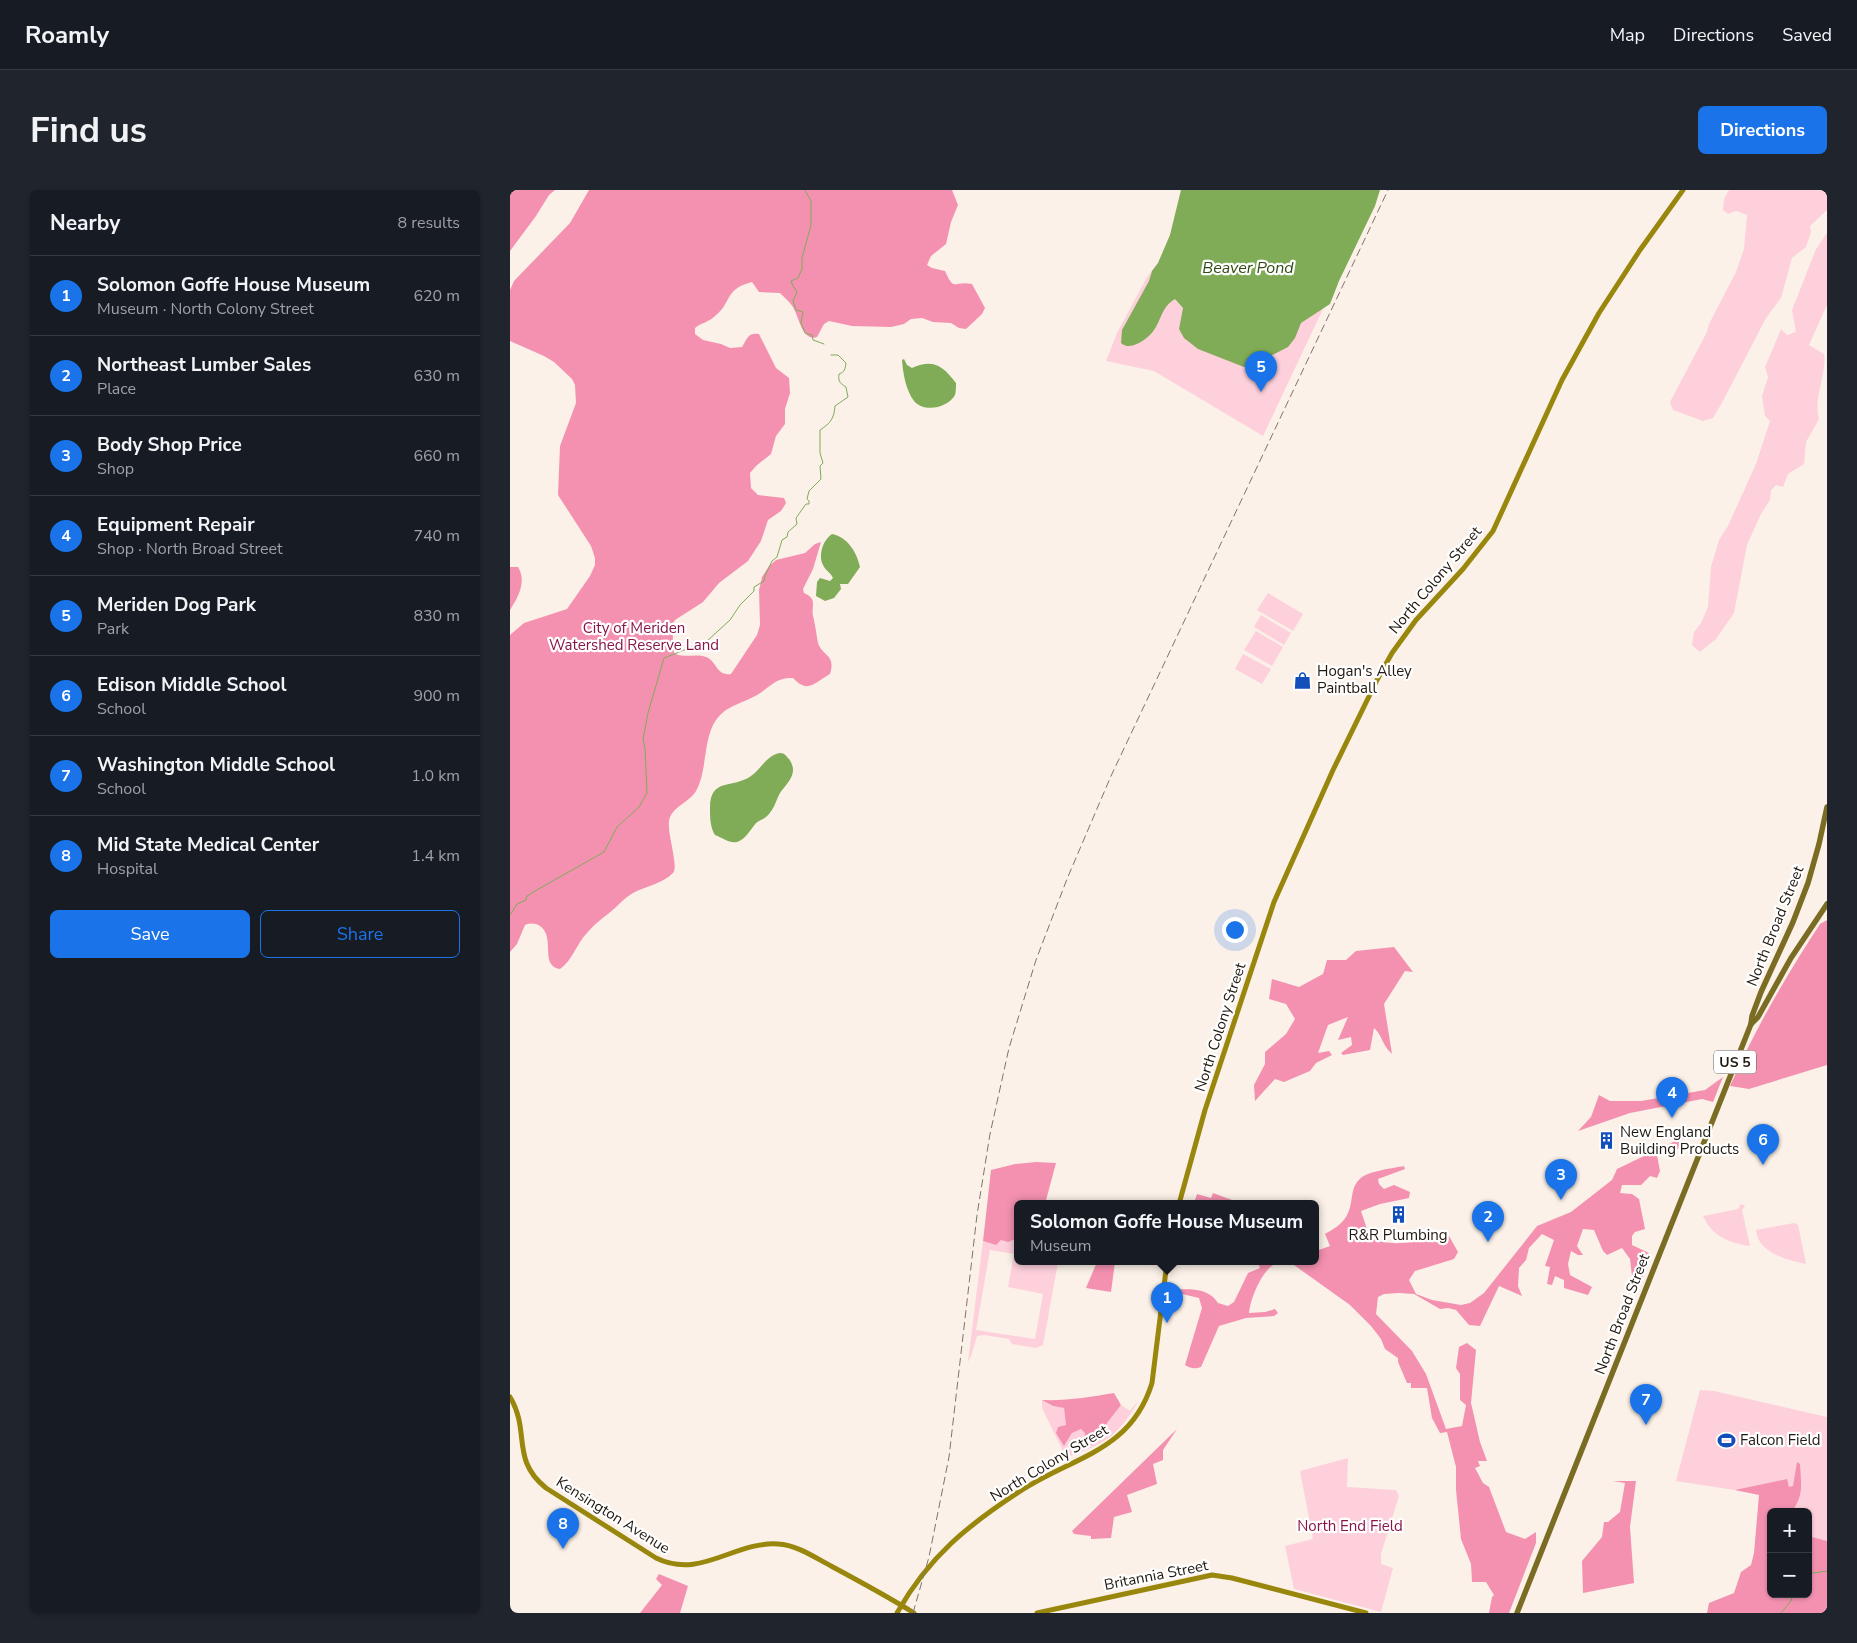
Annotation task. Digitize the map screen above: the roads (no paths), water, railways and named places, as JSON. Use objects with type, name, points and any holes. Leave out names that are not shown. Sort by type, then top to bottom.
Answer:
[{"type":"main road","name":"North Colony Street","points":[[1180,1200],[1205,1110],[1274,902],[1330,777],[1374,686],[1392,652],[1416,620],[1462,571],[1493,531],[1562,380],[1604,307],[1640,250],[1683,190]]},
{"type":"main road","name":"North Broad Street","points":[[1517,1613],[1751,1024],[1752,1016],[1808,883],[1827,807]]},
{"type":"main road","name":"North Broad Street","points":[[1751,1024],[1758,1018],[1784,970],[1827,904]]},
{"type":"main road","points":[[1773,964],[1784,970]]},
{"type":"main road","name":"North Colony Street","points":[[897,1613],[923,1573],[940,1552],[964,1530],[1046,1476],[1109,1444],[1124,1432],[1136,1417],[1146,1400],[1154,1373],[1159,1313],[1167,1265]]},
{"type":"main road","name":"Kensington Avenue","points":[[510,1397],[518,1418],[521,1458],[532,1478],[554,1494],[656,1558],[671,1565],[686,1566],[703,1563],[760,1545],[784,1545],[809,1554],[901,1605]]},
{"type":"main road","name":"Britannia Street","points":[[1037,1613],[1212,1575],[1232,1578],[1366,1613]]},
{"type":"main road","points":[[901,1605],[914,1613]]},
{"type":"water","name":"Beaver Pond","points":[[1181,190],[1380,190],[1375,206],[1330,304],[1301,323],[1295,338],[1288,347],[1251,366],[1244,367],[1198,349],[1184,338],[1179,329],[1183,308],[1175,299],[1165,309],[1147,338],[1132,346],[1125,346],[1121,343],[1122,330],[1149,281],[1170,235]]},
{"type":"water","points":[[904,359],[907,365],[912,368],[931,364],[937,365],[946,372],[956,383],[955,395],[952,399],[942,406],[930,408],[918,405],[911,397],[907,387],[902,365],[902,360]]},
{"type":"water","points":[[832,534],[843,538],[851,546],[857,556],[860,567],[848,584],[840,584],[841,589],[834,598],[825,601],[816,596],[817,582],[820,578],[830,581],[833,578],[824,567],[821,557],[824,544]]},
{"type":"water","points":[[780,753],[789,759],[793,770],[790,780],[780,793],[769,814],[756,823],[740,841],[729,841],[715,835],[710,815],[711,798],[714,792],[724,785],[744,780],[751,776],[771,756]]},
{"type":"waterway","points":[[805,190],[811,201],[811,225],[802,258],[802,269],[798,278],[791,281],[797,292],[793,301],[796,310],[803,312],[801,323],[805,333],[812,335],[813,340],[824,344]]},
{"type":"waterway","points":[[510,915],[517,904],[526,900],[527,896],[604,852],[617,827],[639,807],[647,793],[643,739],[648,713],[664,658],[707,641],[730,620],[740,605],[754,591],[754,587],[764,581],[772,561],[777,557],[782,540],[787,537],[788,532],[797,524],[796,518],[806,504],[809,504],[807,499],[809,491],[821,479],[820,466],[823,463],[820,453],[820,430],[831,420],[835,406],[848,397],[846,387],[839,381],[839,374],[844,370],[846,363],[838,355],[831,355]]},
{"type":"waterway","points":[[1812,1573],[1827,1571]]},
{"type":"waterway","points":[[1781,1613],[1792,1598]]},
{"type":"railway","points":[[913,1613],[929,1557],[949,1457],[977,1215],[990,1134],[1009,1048],[1036,960],[1067,879],[1111,776],[1388,190]]},
{"type":"place","name":"Meriden Dog Park","points":[[1261,392]]},
{"type":"place","name":"Hogan's Alley Paintball","points":[[1303,680]]},
{"type":"place","name":"Equipment Repair","points":[[1672,1118]]},
{"type":"place","name":"New England Building Products","points":[[1606,1141]]},
{"type":"place","name":"Edison Middle School","points":[[1763,1165]]},
{"type":"place","name":"Body Shop Price","points":[[1561,1200]]},
{"type":"place","name":"R&R Plumbing","points":[[1398,1214]]},
{"type":"place","name":"Northeast Lumber Sales","points":[[1488,1242]]},
{"type":"place","name":"Solomon Goffe House Museum","points":[[1167,1323]]},
{"type":"place","name":"Washington Middle School","points":[[1646,1425]]},
{"type":"place","name":"Falcon Field","points":[[1726,1440]]},
{"type":"place","name":"Mid State Medical Center","points":[[563,1549]]},
{"type":"park label","name":"City of Meriden Watershed Reserve Land","points":[[634,636]]},
{"type":"park label","name":"North End Field","points":[[1350,1526]]}]
